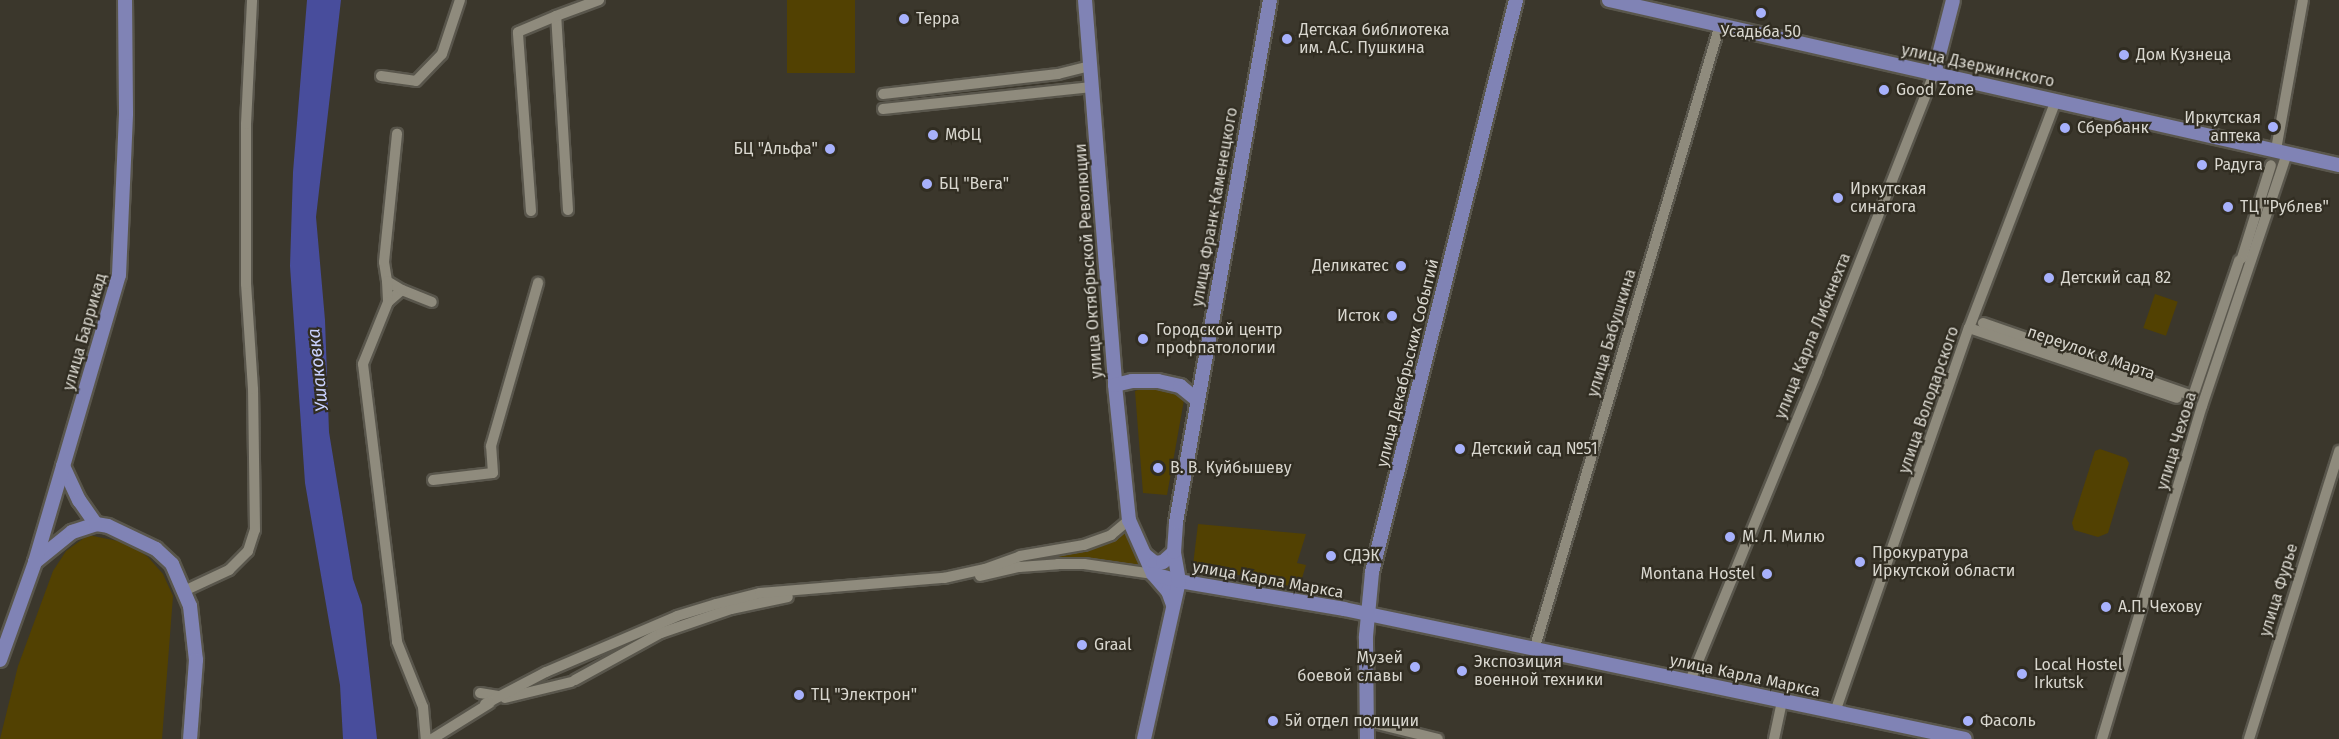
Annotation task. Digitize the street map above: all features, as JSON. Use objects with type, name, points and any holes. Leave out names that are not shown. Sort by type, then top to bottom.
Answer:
[{"type":"main road","name":"улица Баррикад","points":[[0,660],[35,562],[119,275],[126,113],[125,0]]},
{"type":"main road","name":"улица Октябрьской Революции","points":[[1085,0],[1115,385],[1129,520],[1154,574],[1168,591],[1174,608]]},
{"type":"main road","name":"улица Франк-Каменецкого","points":[[1144,739],[1179,581],[1174,552],[1196,399],[1270,0]]},
{"type":"main road","name":"улица Декабрьских Событий","points":[[1366,739],[1367,614],[1372,572],[1516,0]]},
{"type":"main road","name":"улица Дзержинского","points":[[1609,0],[1934,74],[2282,149],[2339,165]]},
{"type":"main road","name":"улица Карла Либкнехта","points":[[1934,74],[1953,0]]},
{"type":"main road","points":[[1115,385],[1132,381],[1158,381],[1180,386],[1196,399]]},
{"type":"main road","points":[[63,466],[79,501],[96,524],[156,549],[172,564],[190,606],[196,660],[190,739]]},
{"type":"main road","points":[[35,562],[72,532],[96,524]]},
{"type":"main road","points":[[1145,555],[1155,563],[1163,562],[1174,552]]},
{"type":"main road","name":"улица Карла Маркса","points":[[1154,574],[1179,581],[1367,614],[1965,739]]},
{"type":"street","points":[[184,591],[229,570],[248,551],[255,530],[253,389],[246,284],[248,71],[252,0]]},
{"type":"street","points":[[381,76],[416,81],[442,54],[460,0]]},
{"type":"street","points":[[531,211],[518,32],[599,0]]},
{"type":"street","name":"улица Чехова","points":[[2102,739],[2282,149],[2303,0]]},
{"type":"street","points":[[556,16],[568,210]]},
{"type":"street","name":"улица Бабушкина","points":[[1534,650],[1720,25]]},
{"type":"street","points":[[883,94],[1058,74],[1090,66]]},
{"type":"street","name":"улица Карла Либкнехта","points":[[1690,681],[1824,354],[1934,74]]},
{"type":"street","points":[[884,109],[1092,87]]},
{"type":"street","name":"улица Володарского","points":[[1835,711],[1969,328],[2056,100]]},
{"type":"street","points":[[397,134],[384,262],[388,302],[363,364],[397,642],[423,706],[426,739]]},
{"type":"street","points":[[1983,323],[2193,396],[2271,165]]},
{"type":"street","points":[[387,281],[402,290],[432,302]]},
{"type":"street","points":[[434,480],[493,473],[491,446],[537,286]]},
{"type":"street","points":[[388,302],[402,290]]},
{"type":"street","name":"переулок 8 Марта","points":[[1969,328],[2202,406]]},
{"type":"street","name":"улица Фурье","points":[[2249,739],[2339,451]]},
{"type":"street","points":[[432,739],[483,699],[500,696],[564,664],[677,616],[760,594],[944,578],[1020,556],[1084,544],[1111,535],[1129,520]]},
{"type":"street","name":"улица Карла Маркса","points":[[483,699],[573,681],[661,633],[731,609],[789,597],[933,584],[1019,567],[1058,564],[1095,565],[1154,574]]},
{"type":"street","points":[[564,664],[570,663],[576,666],[578,672],[573,681]]},
{"type":"street","points":[[1774,739],[1782,701]]},
{"type":"street","points":[[1366,721],[1438,739]]},
{"type":"shaded area","points":[[787,0],[855,0],[855,73],[787,73]]},
{"type":"shaded area","points":[[2155,294],[2178,302],[2166,336],[2143,328]]},
{"type":"shaded area","points":[[1146,387],[1161,387],[1175,392],[1184,400],[1167,495],[1143,493],[1135,391]]},
{"type":"shaded area","points":[[2100,449],[2126,458],[2129,463],[2108,533],[2098,537],[2074,530],[2072,523],[2095,451]]},
{"type":"shaded area","points":[[1198,524],[1306,534],[1297,563],[1306,565],[1299,588],[1193,565]]},
{"type":"shaded area","points":[[1127,525],[1146,569],[1047,560],[1112,539]]},
{"type":"shaded area","points":[[88,535],[128,543],[148,557],[163,574],[173,596],[162,739],[0,739],[18,666],[53,571],[66,551]]},
{"type":"water","name":"Ушаковка","points":[[307,0],[341,0],[316,217],[325,320],[329,432],[353,579],[362,605],[377,739],[343,739],[340,685],[305,483],[290,266],[293,172]]},
{"type":"place","name":"Усадьба 50","points":[[1761,13]]},
{"type":"place","name":"Терра","points":[[904,19]]},
{"type":"place","name":"Детская библиотека им. А.С. Пушкина","points":[[1287,39]]},
{"type":"place","name":"Дом Кузнеца","points":[[2124,55]]},
{"type":"place","name":"Good Zone","points":[[1884,90]]},
{"type":"place","name":"Иркутская аптека","points":[[2273,127]]},
{"type":"place","name":"Сбербанк","points":[[2065,128]]},
{"type":"place","name":"МФЦ","points":[[933,135]]},
{"type":"place","name":"БЦ \"Альфа\"","points":[[830,149]]},
{"type":"place","name":"Радуга","points":[[2202,165]]},
{"type":"place","name":"БЦ \"Вега\"","points":[[927,184]]},
{"type":"place","name":"Иркутская синагога","points":[[1838,198]]},
{"type":"place","name":"ТЦ \"Рублев\"","points":[[2228,207]]},
{"type":"place","name":"Деликатес","points":[[1401,266]]},
{"type":"place","name":"Детский сад 82","points":[[2049,278]]},
{"type":"place","name":"Исток","points":[[1392,316]]},
{"type":"place","name":"Городской центр профпатологии","points":[[1143,339]]},
{"type":"place","name":"Детский сад №51","points":[[1460,449]]},
{"type":"place","name":"В. В. Куйбышеву","points":[[1158,468]]},
{"type":"place","name":"М. Л. Милю","points":[[1730,537]]},
{"type":"place","name":"СДЭК","points":[[1331,556]]},
{"type":"place","name":"Прокуратура Иркутской области","points":[[1860,562]]},
{"type":"place","name":"Montana Hostel","points":[[1767,574]]},
{"type":"place","name":"А.П. Чехову","points":[[2106,607]]},
{"type":"place","name":"Graal","points":[[1082,645]]},
{"type":"place","name":"Музей боевой славы","points":[[1415,667]]},
{"type":"place","name":"Экспозиция военной техники","points":[[1462,671]]},
{"type":"place","name":"Local Hostel Irkutsk","points":[[2022,674]]},
{"type":"place","name":"ТЦ \"Электрон\"","points":[[799,695]]},
{"type":"place","name":"5й отдел полиции","points":[[1273,721]]},
{"type":"place","name":"Фасоль","points":[[1968,721]]}]
